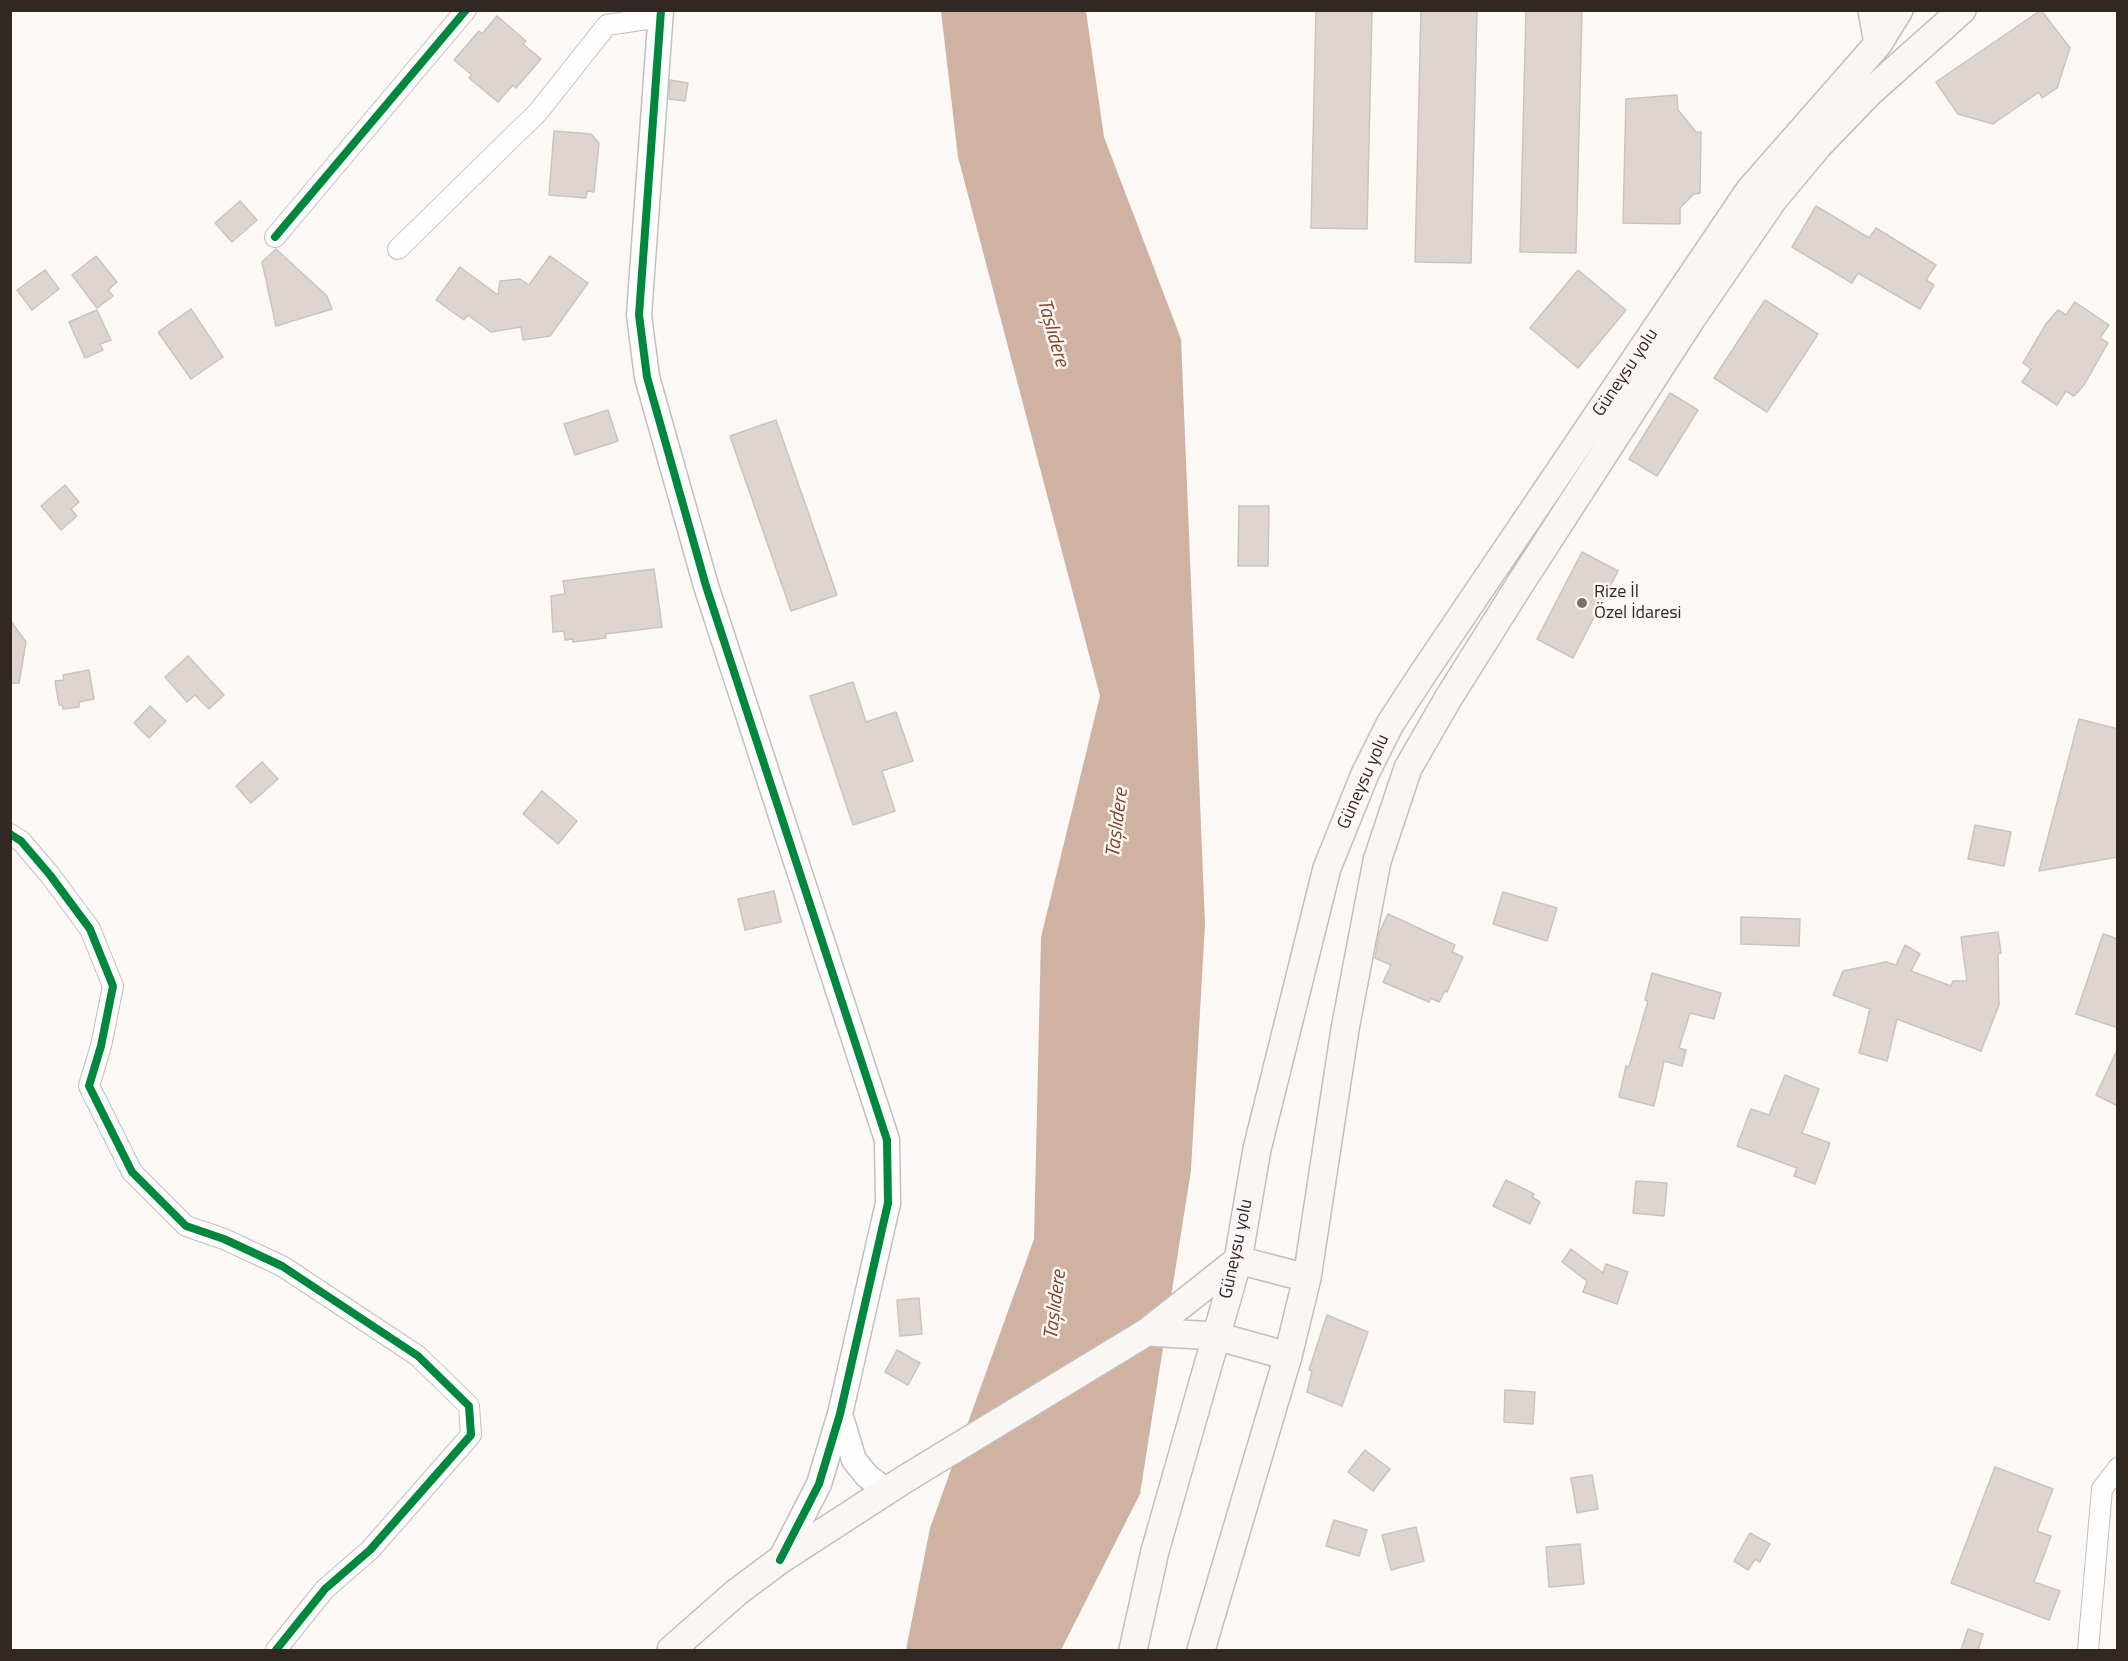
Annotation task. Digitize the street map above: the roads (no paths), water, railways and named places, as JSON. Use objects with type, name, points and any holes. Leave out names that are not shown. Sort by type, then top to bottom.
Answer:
[{"type":"main road","points":[[1872,10],[1878,44]]},
{"type":"main road","name":"Güneysu yolu","points":[[1133,1650],[1155,1551],[1238,1260],[1257,1149],[1327,868],[1365,774],[1390,724],[1749,190],[1878,44],[1899,10]]},
{"type":"main road","points":[[1201,1650],[1288,1356],[1307,1278],[1345,1029],[1377,861],[1408,768],[1449,697],[1520,584],[1686,328],[1773,200],[1818,146],[1869,93],[1962,10]]},
{"type":"main road","points":[[671,1650],[737,1592],[780,1560],[896,1485],[1148,1332],[1238,1260],[1307,1278]]},
{"type":"main road","points":[[1148,1332],[1216,1336],[1288,1356]]},
{"type":"street","points":[[276,237],[466,10]]},
{"type":"street","points":[[398,249],[538,112],[607,24],[661,14],[639,315],[647,377],[706,586],[887,1140],[888,1203],[840,1414],[819,1484],[780,1560]]},
{"type":"street","points":[[10,834],[21,841],[50,875],[90,929],[112,986],[101,1046],[89,1086],[132,1172],[186,1226],[224,1239],[282,1266],[418,1356],[469,1406],[471,1435],[370,1550],[324,1589],[276,1650]]},
{"type":"street","points":[[840,1414],[854,1460],[867,1476],[896,1485]]},
{"type":"street","points":[[2088,1650],[2102,1489],[2118,1468]]},
{"type":"water","name":"Taşlıdere","points":[[941,11],[1086,11],[1104,137],[1181,339],[1205,924],[1191,1170],[1140,1494],[1061,1650],[906,1650],[930,1528],[1034,1239],[1041,937],[1100,696],[958,157]]},
{"type":"place","name":"Rize İl Özel İdaresi","points":[[1582,603]]}]
